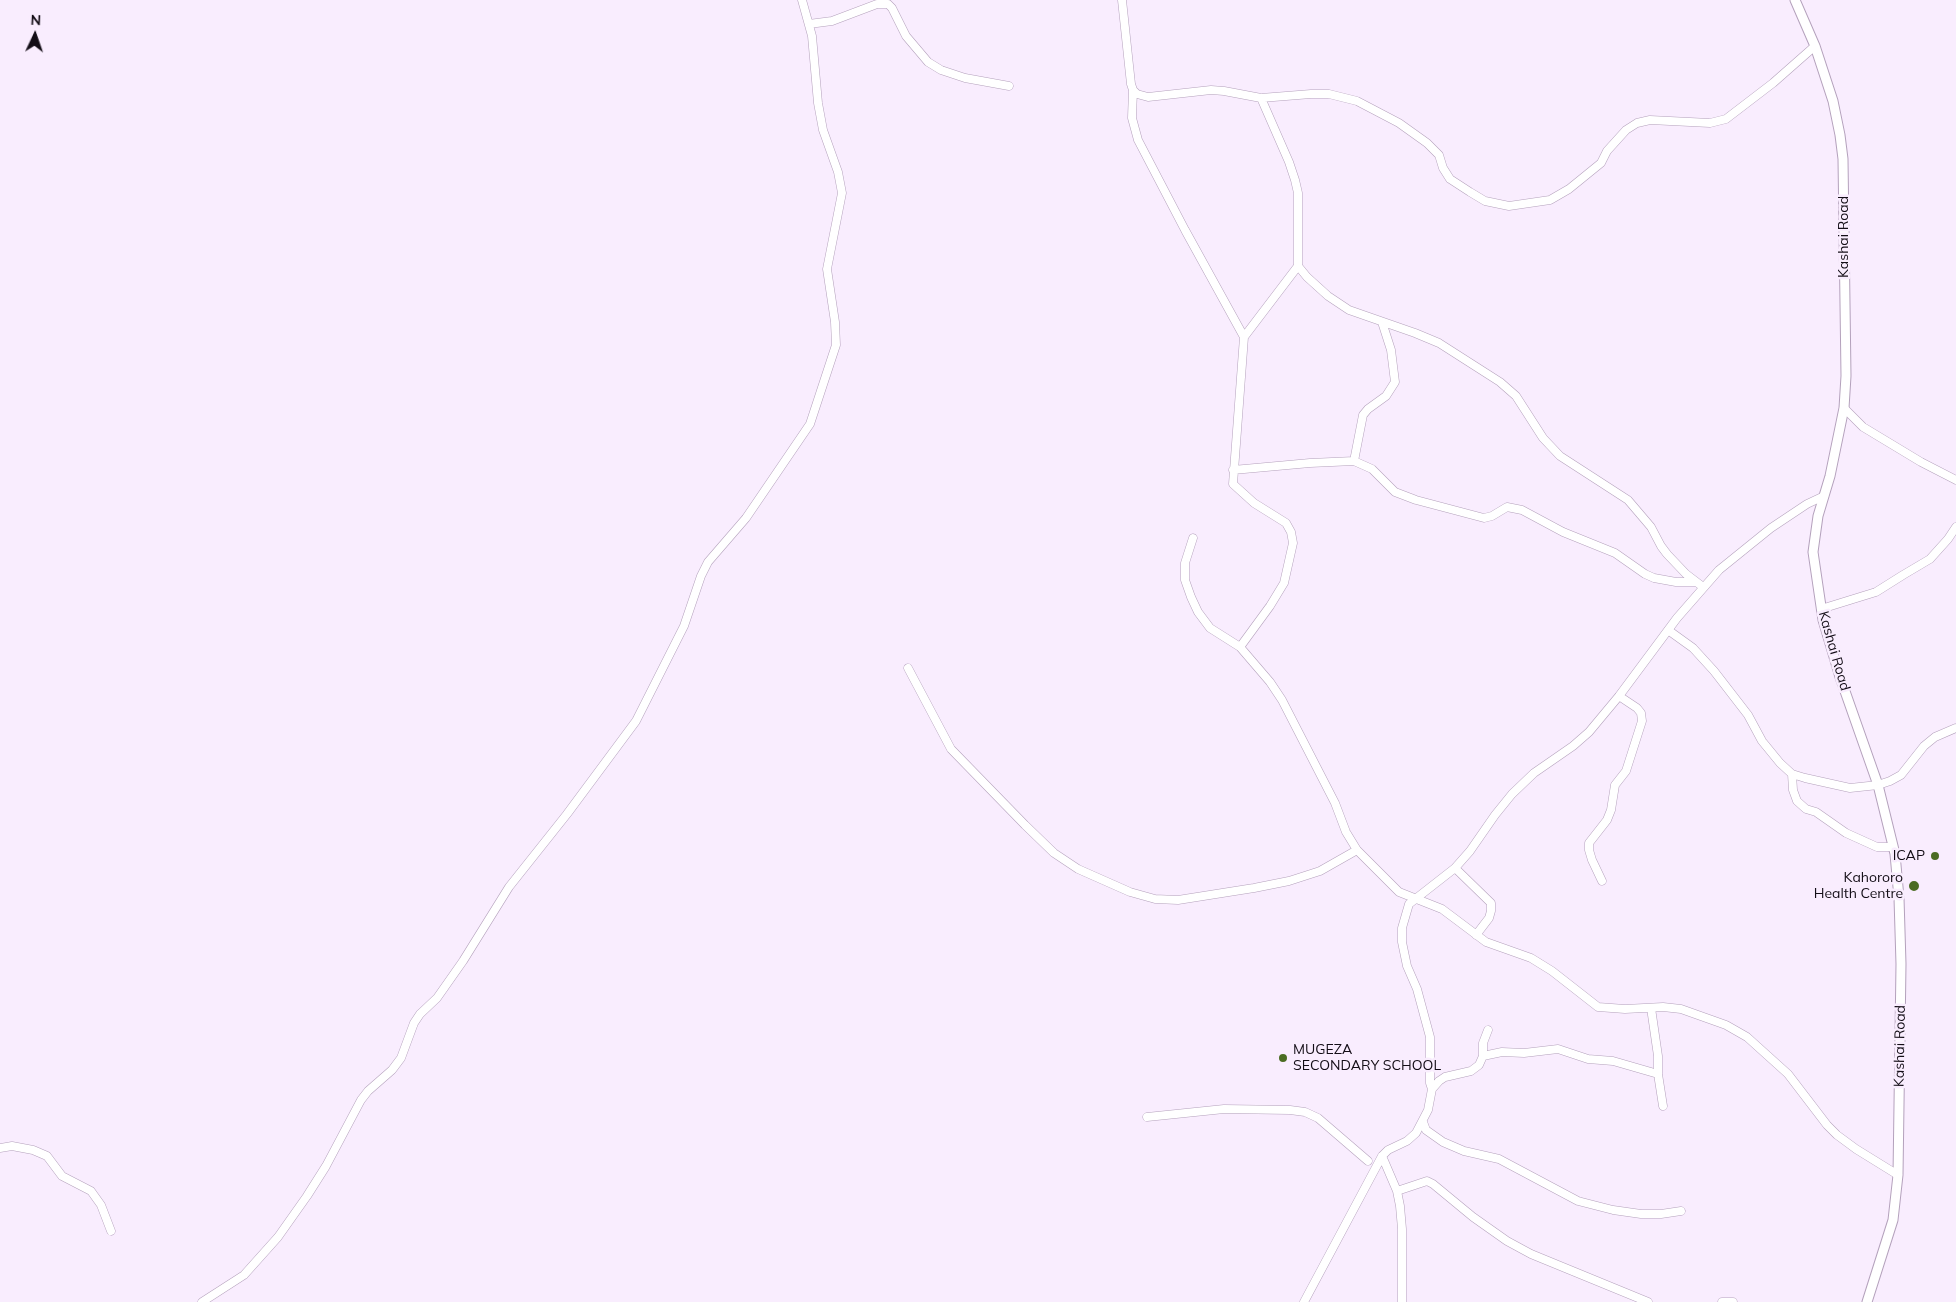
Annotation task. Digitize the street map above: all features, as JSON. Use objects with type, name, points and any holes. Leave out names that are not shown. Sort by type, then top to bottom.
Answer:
[{"type":"street","points":[[202,1302],[244,1275],[278,1237],[308,1196],[361,1100],[368,1091],[392,1070],[401,1058],[414,1023],[420,1014],[437,998],[463,961],[509,886],[567,814],[636,721],[684,626],[701,576],[708,562],[746,518],[810,424],[836,345],[836,322],[827,269],[842,193],[838,172],[822,130],[815,62],[809,24],[802,0]]},
{"type":"street","points":[[1122,0],[1133,90],[1132,118],[1138,140],[1244,337]]},
{"type":"street","name":"Kashai Road","points":[[1795,0],[1815,46],[1833,101],[1843,159],[1846,376],[1844,408],[1818,516],[1813,552],[1820,609],[1840,677],[1878,785],[1893,847],[1898,884],[1901,964],[1898,1174],[1893,1220],[1867,1302]]},
{"type":"street","points":[[809,24],[832,21],[877,4],[888,4],[892,8],[906,36],[928,62],[941,70],[965,78],[1009,86]]},
{"type":"street","points":[[1133,90],[1142,96],[1148,97],[1211,90],[1261,98],[1329,94],[1357,101],[1400,123],[1427,143],[1439,155],[1442,168],[1450,179],[1484,201],[1509,206],[1550,200],[1564,192],[1601,162],[1626,130],[1638,123],[1650,120],[1710,123],[1726,119],[1773,83],[1815,46]]},
{"type":"street","points":[[1240,647],[1284,583],[1293,542],[1286,523],[1254,503],[1233,484],[1244,337],[1298,266],[1298,193],[1290,162],[1261,98]]},
{"type":"street","points":[[1298,266],[1307,277],[1349,310],[1439,343],[1500,382],[1516,396],[1543,438],[1560,456],[1628,500],[1651,527],[1667,554],[1700,584]]},
{"type":"street","points":[[1354,461],[1363,415],[1386,396],[1395,382],[1391,350],[1382,322]]},
{"type":"street","points":[[1844,408],[1863,427],[1921,462],[1956,480]]},
{"type":"street","points":[[1233,470],[1354,461],[1372,469],[1395,492],[1416,500],[1484,518],[1492,516],[1507,507],[1522,510],[1562,532],[1614,553],[1654,578],[1700,584]]},
{"type":"street","points":[[1304,1302],[1382,1156],[1388,1150],[1407,1141],[1416,1133],[1428,1110],[1432,1089],[1430,1083],[1430,1037],[1418,990],[1407,966],[1402,942],[1402,928],[1409,904],[1455,868],[1512,794],[1534,773],[1573,746],[1589,732],[1619,696],[1700,584],[1771,528],[1807,504],[1824,496]]},
{"type":"street","points":[[1820,609],[1876,592],[1930,558],[1948,539],[1956,527]]},
{"type":"street","points":[[1193,538],[1185,563],[1185,580],[1198,612],[1210,628],[1240,647],[1270,682],[1282,700],[1346,832],[1357,850],[1392,887],[1399,892],[1416,897],[1442,909],[1486,942],[1531,958],[1552,971],[1598,1008],[1663,1007],[1682,1010],[1726,1025],[1747,1036],[1788,1074],[1827,1125],[1856,1149],[1898,1174]]},
{"type":"street","points":[[1668,630],[1693,648],[1714,671],[1748,715],[1762,741],[1792,774],[1850,788],[1878,785],[1901,775],[1924,746],[1935,737],[1956,728]]},
{"type":"street","points":[[908,668],[952,748],[1003,802],[1054,853],[1078,869],[1130,892],[1155,899],[1178,900],[1254,888],[1289,881],[1320,871],[1357,850]]},
{"type":"street","points":[[1602,881],[1592,860],[1589,843],[1607,820],[1611,810],[1615,785],[1626,771],[1642,721],[1641,713],[1637,708],[1619,696]]},
{"type":"street","points":[[1792,774],[1793,790],[1797,800],[1806,809],[1816,812],[1854,837],[1877,847],[1893,847]]},
{"type":"street","points":[[1455,868],[1491,903],[1492,911],[1489,918],[1476,935]]},
{"type":"street","points":[[1651,1008],[1663,1106]]},
{"type":"street","points":[[1432,1089],[1439,1081],[1446,1077],[1471,1071],[1479,1065],[1483,1056],[1483,1043],[1488,1030]]},
{"type":"street","points":[[1483,1056],[1502,1052],[1524,1053],[1558,1049],[1588,1059],[1613,1062],[1658,1074]]},
{"type":"street","points":[[1147,1116],[1224,1109],[1306,1112],[1318,1118],[1368,1161]]},
{"type":"street","points":[[1423,1122],[1426,1130],[1443,1142],[1464,1151],[1498,1159],[1578,1201],[1613,1210],[1641,1214],[1681,1211]]},
{"type":"street","points":[[0,1148],[18,1147],[34,1150],[47,1156],[62,1176],[91,1191],[101,1205],[111,1231]]},
{"type":"street","points":[[1382,1156],[1397,1191],[1402,1229],[1402,1302]]},
{"type":"street","points":[[1397,1191],[1427,1181],[1507,1241],[1531,1254],[1648,1302]]},
{"type":"street","points":[[1722,1302],[1733,1302]]},
{"type":"place","name":"ICAP","points":[[1935,856]]},
{"type":"place","name":"Kahororo Health Centre","points":[[1914,886]]},
{"type":"place","name":"MUGEZA SECONDARY SCHOOL","points":[[1283,1058]]}]
